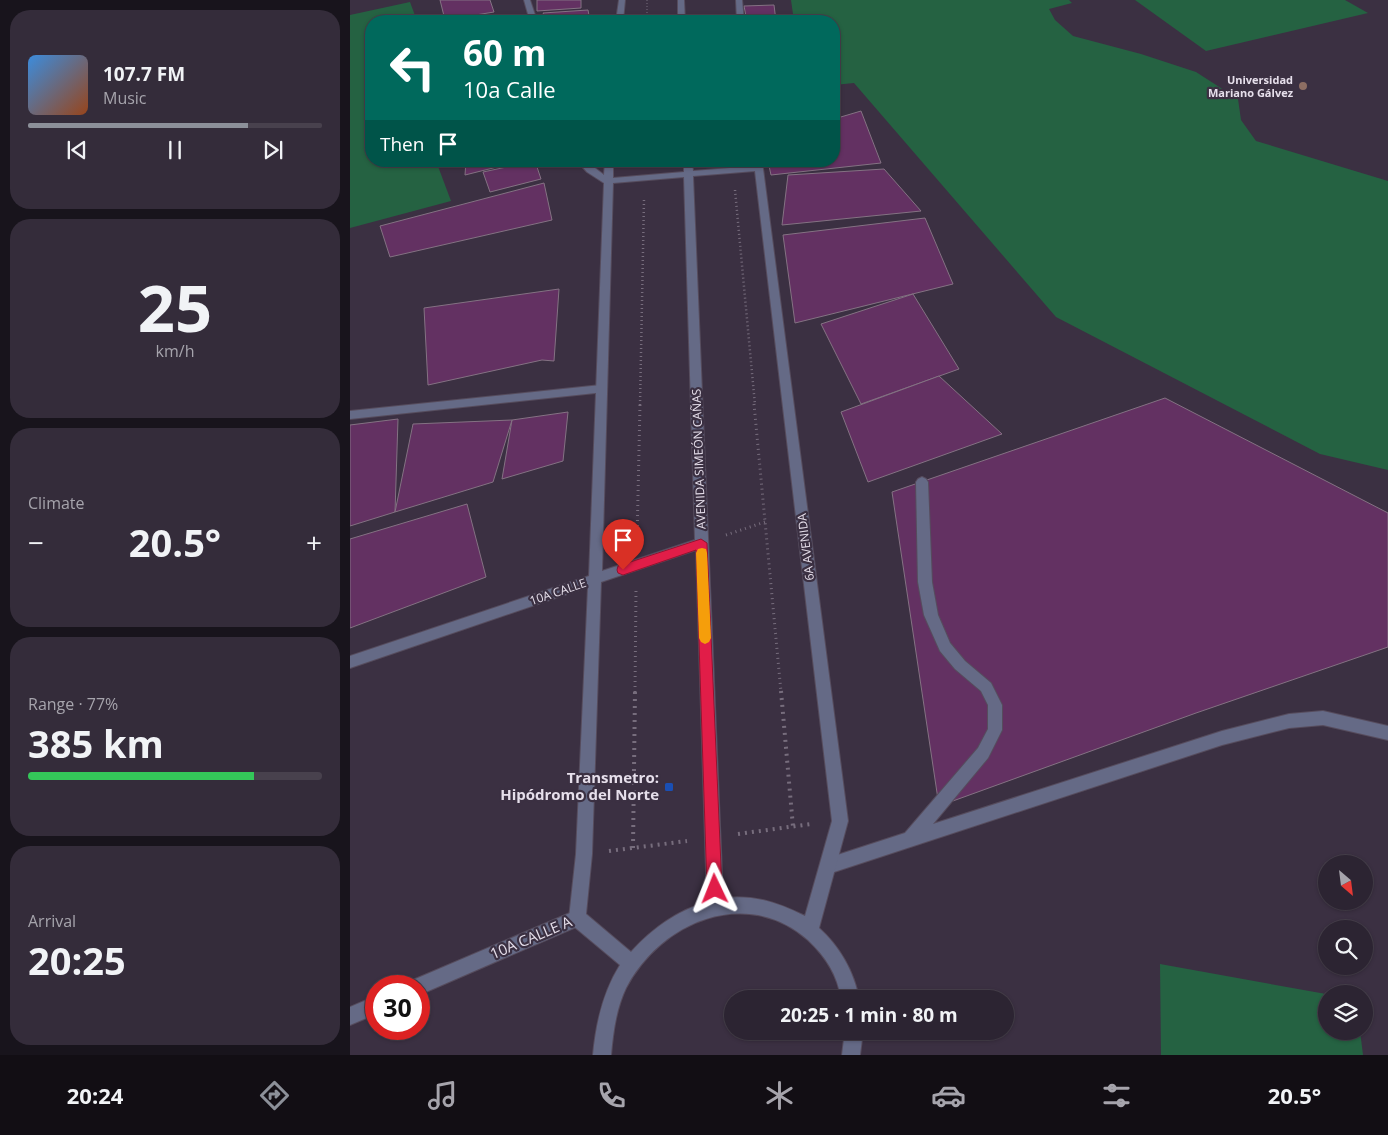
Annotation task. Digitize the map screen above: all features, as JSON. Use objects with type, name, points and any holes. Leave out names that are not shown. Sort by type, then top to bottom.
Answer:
[{"type":"street","points":[[527,0],[532,15]]},
{"type":"street","points":[[621,15],[622,0]]},
{"type":"street","points":[[681,0],[682,15]]},
{"type":"street","points":[[739,0],[741,15]]},
{"type":"street","points":[[587,167],[608,181],[748,167]]},
{"type":"street","points":[[577,918],[584,854],[609,167]]},
{"type":"street","name":"AVENIDA SIMEÓN CAÑAS","points":[[688,167],[715,906]]},
{"type":"street","name":"6A AVENIDA","points":[[758,167],[840,821],[810,929]]},
{"type":"street","points":[[350,415],[601,389]]},
{"type":"street","points":[[911,838],[983,753],[995,730],[995,705],[986,687],[960,665],[945,647],[932,615],[925,582],[922,482]]},
{"type":"street","name":"10A CALLE","points":[[350,662],[701,543]]},
{"type":"street","points":[[828,866],[1222,738],[1288,721],[1323,718],[1388,733]]},
{"type":"street","points":[[602,1055],[603,1031],[614,996],[632,964],[656,937],[684,917],[715,906],[749,904],[782,912],[810,929],[835,957],[847,990]]},
{"type":"street","name":"10A CALLE A","points":[[430,981],[577,918],[632,964]]},
{"type":"street","points":[[350,1016],[365,1010]]},
{"type":"street","points":[[851,1055],[853,1040]]},
{"type":"path","points":[[647,0],[647,15]]},
{"type":"path","points":[[733,170],[793,827]]},
{"type":"path","points":[[633,848],[636,565],[644,178]]},
{"type":"path","points":[[701,543],[765,522]]},
{"type":"green space","points":[[791,0],[1069,0],[1072,3],[1049,9],[1055,20],[1073,36],[1141,54],[1196,72],[1238,99],[1241,120],[1256,141],[1388,181],[1388,470],[1320,454],[1056,317],[854,83],[840,84],[840,15],[793,15]]},
{"type":"green space","points":[[1135,0],[1345,0],[1368,13],[1206,51]]},
{"type":"green space","points":[[410,2],[415,15],[365,15],[365,167],[438,167],[451,201],[350,228],[350,15]]},
{"type":"green space","points":[[1160,964],[1318,993],[1318,1040],[1361,1040],[1363,1055],[1161,1055]]},
{"type":"building","points":[[440,0],[490,0],[494,12],[476,15],[444,15]]},
{"type":"building","points":[[537,0],[581,0],[581,8],[537,11]]},
{"type":"building","points":[[774,5],[775,15],[746,15],[744,6]]},
{"type":"building","points":[[588,10],[589,15],[544,15],[543,13]]},
{"type":"building","points":[[861,111],[881,163],[771,175],[769,167],[840,167],[840,117]]},
{"type":"building","points":[[466,167],[497,167],[465,175]]},
{"type":"building","points":[[507,167],[537,167],[541,179],[490,192],[483,172]]},
{"type":"building","points":[[884,169],[921,211],[782,225],[788,175]]},
{"type":"building","points":[[544,183],[552,220],[390,257],[380,226]]},
{"type":"building","points":[[925,218],[953,284],[795,323],[783,235]]},
{"type":"building","points":[[559,289],[554,361],[542,360],[428,385],[424,308]]},
{"type":"building","points":[[913,294],[959,369],[861,404],[821,324]]},
{"type":"building","points":[[939,376],[1002,434],[868,482],[841,412]]},
{"type":"building","points":[[1165,398],[1388,513],[1388,647],[1196,713],[939,806],[892,492]]},
{"type":"building","points":[[568,412],[563,461],[502,479],[512,420]]},
{"type":"building","points":[[398,419],[395,512],[350,526],[350,425]]},
{"type":"building","points":[[512,420],[493,482],[395,512],[413,424]]},
{"type":"building","points":[[467,504],[486,577],[350,628],[350,539]]},
{"type":"slow traffic","points":[[702,553],[705,638]]},
{"type":"place","name":"Universidad Mariano Gálvez","points":[[1303,86]]},
{"type":"place","name":"Transmetro: Hipódromo del Norte","points":[[669,787]]},
{"type":"route","points":[[623,570],[701,543],[715,889]]}]
